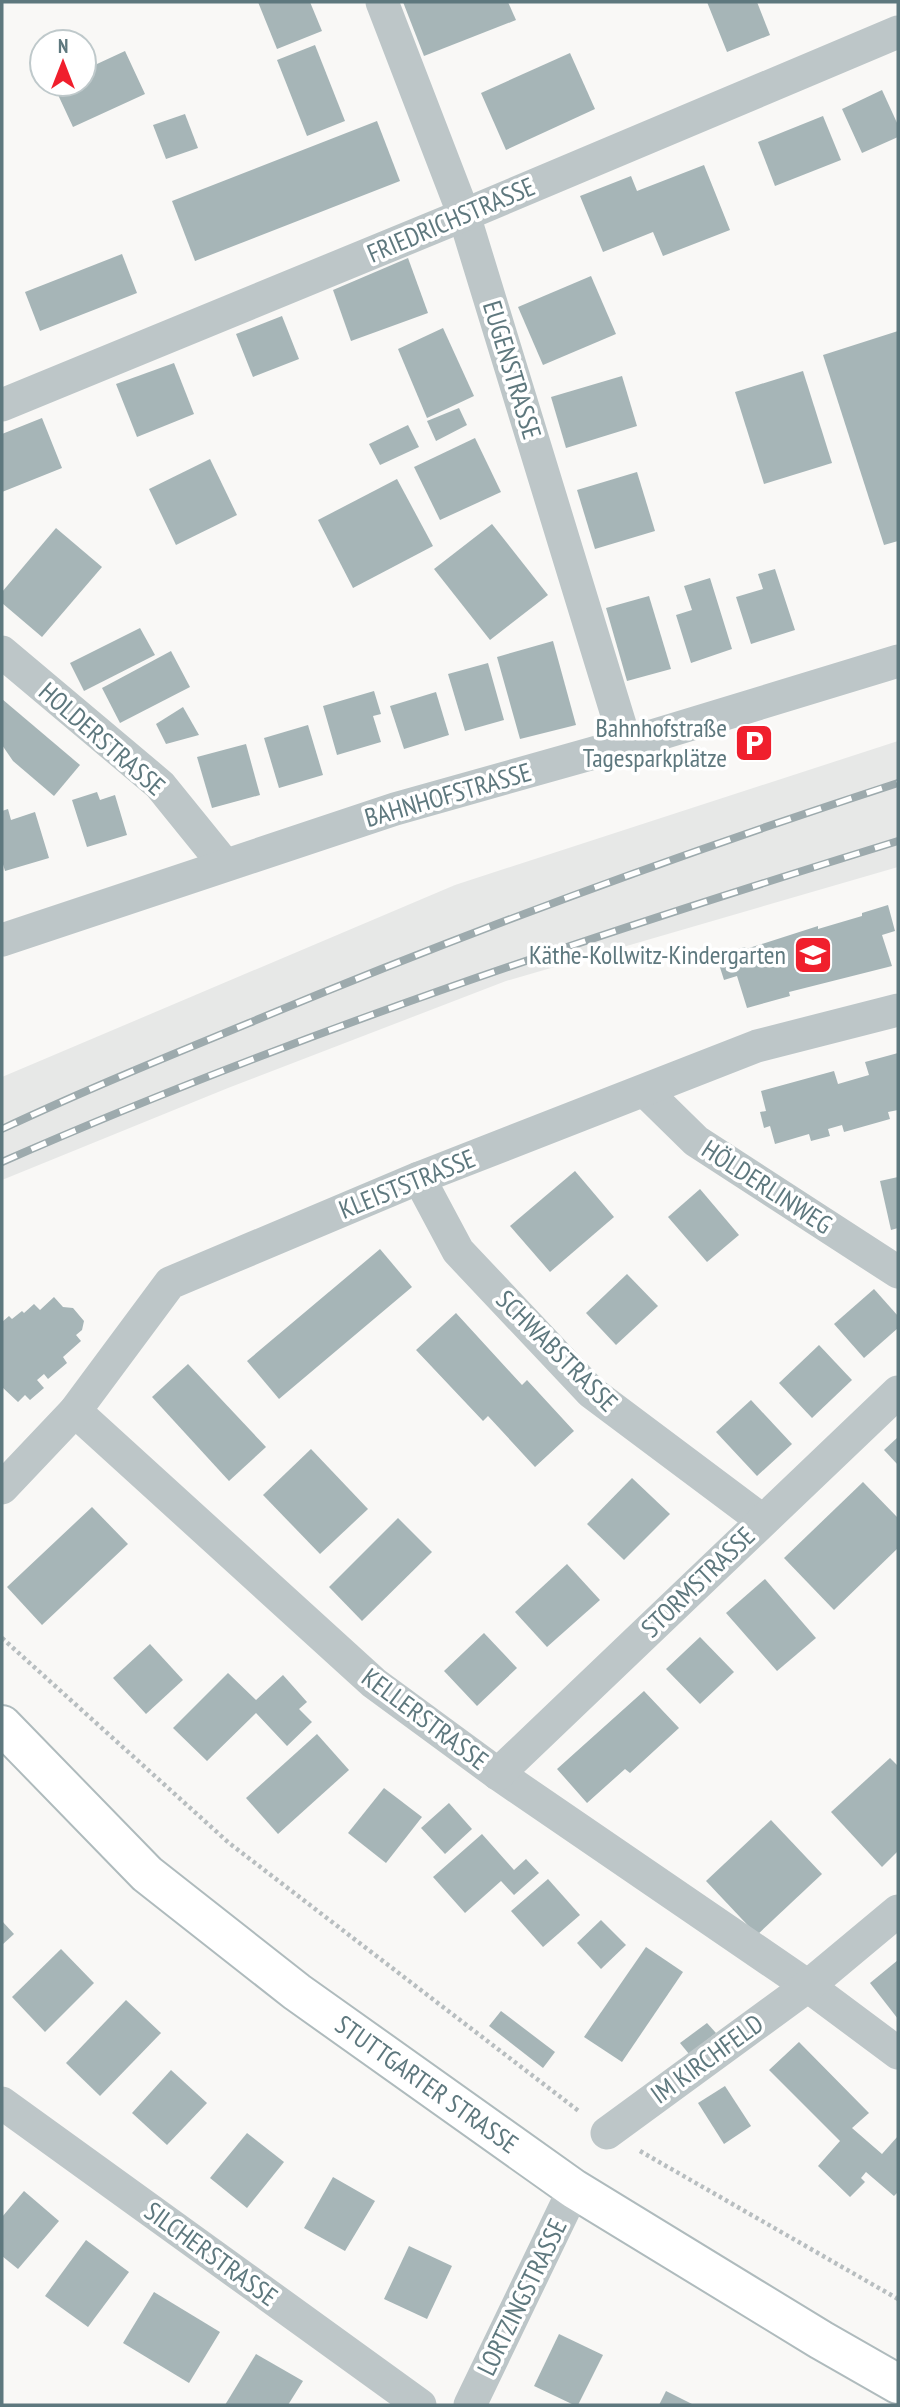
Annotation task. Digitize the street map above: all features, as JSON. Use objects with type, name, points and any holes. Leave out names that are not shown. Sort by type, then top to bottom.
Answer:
[{"type":"street","name":"EUGENSTRASSE","points":[[382,2],[464,215],[626,744]]},
{"type":"street","name":"FRIEDRICHSTRASSE","points":[[2,405],[464,215],[898,32]]},
{"type":"street","name":"HOLDERSTRASSE","points":[[2,652],[160,785],[224,864]]},
{"type":"street","name":"BAHNHOFSTRASSE","points":[[2,940],[395,809],[626,744],[898,661]]},
{"type":"street","name":"KLEISTSTRASSE","points":[[2,1488],[75,1411],[170,1283],[419,1178],[757,1046],[898,1010]]},
{"type":"street","name":"HÖLDERLINWEG","points":[[645,1091],[696,1141],[898,1272]]},
{"type":"street","name":"SCHWABSTRASSE","points":[[419,1178],[458,1251],[591,1392],[762,1520]]},
{"type":"street","name":"STORMSTRASSE","points":[[498,1774],[898,1392]]},
{"type":"street","name":"KELLERSTRASSE","points":[[75,1411],[374,1683],[498,1774],[808,1986]]},
{"type":"street","name":"STUTTGARTER STRASSE","points":[[2,1725],[146,1874],[297,1992],[574,2189],[898,2384]]},
{"type":"street","name":"IM KIRCHFELD","points":[[607,2133],[808,1986],[898,1911]]},
{"type":"street","points":[[808,1986],[898,2053]]},
{"type":"street","name":"SILCHERSTRASSE","points":[[2,2103],[420,2405]]},
{"type":"street","name":"LORTZINGSTRASSE","points":[[470,2405],[574,2189]]},
{"type":"path","points":[[2,1638],[229,1843],[607,2133],[898,2299]]},
{"type":"shaded area","points":[[898,741],[898,867],[506,981],[228,1088],[2,1180],[2,1077],[455,885]]},
{"type":"building","points":[[258,2],[310,2],[322,31],[277,49]]},
{"type":"building","points":[[403,2],[508,2],[516,20],[424,56]]},
{"type":"building","points":[[707,2],[757,2],[770,35],[727,52]]},
{"type":"building","points":[[315,45],[345,121],[307,136],[277,60]]},
{"type":"building","points":[[125,51],[145,94],[73,127],[60,98],[98,98],[98,64]]},
{"type":"building","points":[[570,53],[595,109],[506,150],[481,93]]},
{"type":"building","points":[[882,90],[898,125],[898,137],[862,153],[842,109]]},
{"type":"building","points":[[185,114],[198,148],[166,159],[153,125]]},
{"type":"building","points":[[823,116],[841,160],[775,186],[758,142]]},
{"type":"building","points":[[377,121],[400,181],[195,261],[172,201]]},
{"type":"building","points":[[704,165],[730,230],[663,256],[653,232],[603,252],[580,196],[631,176],[637,191]]},
{"type":"building","points":[[122,254],[137,293],[40,331],[25,292]]},
{"type":"building","points":[[408,258],[428,313],[351,341],[333,290]]},
{"type":"building","points":[[591,276],[616,334],[543,365],[518,307]]},
{"type":"building","points":[[282,316],[299,359],[253,377],[236,334]]},
{"type":"building","points":[[443,328],[474,396],[427,418],[398,349]]},
{"type":"building","points":[[898,331],[898,541],[884,545],[823,355]]},
{"type":"building","points":[[174,363],[194,414],[137,437],[116,384]]},
{"type":"building","points":[[803,371],[832,463],[764,484],[735,392]]},
{"type":"building","points":[[622,376],[637,426],[566,448],[551,397]]},
{"type":"building","points":[[459,408],[467,425],[436,441],[427,421]]},
{"type":"building","points":[[42,418],[62,468],[2,492],[2,434]]},
{"type":"building","points":[[408,425],[419,447],[380,465],[369,444]]},
{"type":"building","points":[[475,438],[501,492],[440,520],[414,467]]},
{"type":"building","points":[[210,459],[237,515],[176,545],[149,489]]},
{"type":"building","points":[[637,472],[655,531],[595,549],[577,490]]},
{"type":"building","points":[[397,479],[433,546],[353,588],[318,520]]},
{"type":"building","points":[[492,524],[548,595],[490,640],[434,569]]},
{"type":"building","points":[[56,528],[102,567],[42,637],[2,603],[2,592]]},
{"type":"building","points":[[775,569],[795,630],[751,644],[736,597],[763,589],[758,574]]},
{"type":"building","points":[[710,578],[732,649],[691,663],[676,615],[692,610],[684,586]]},
{"type":"building","points":[[649,596],[671,669],[627,681],[606,608]]},
{"type":"building","points":[[140,628],[155,655],[84,691],[70,663]]},
{"type":"building","points":[[553,641],[576,725],[520,739],[497,657]]},
{"type":"building","points":[[171,651],[190,687],[120,723],[102,688]]},
{"type":"building","points":[[488,663],[504,720],[465,731],[448,674]]},
{"type":"building","points":[[374,691],[381,714],[373,716],[381,742],[337,755],[323,706]]},
{"type":"building","points":[[436,692],[449,735],[404,749],[390,706]]},
{"type":"building","points":[[2,699],[80,765],[54,796],[13,761],[2,745]]},
{"type":"building","points":[[183,707],[199,735],[166,744],[156,724]]},
{"type":"building","points":[[308,725],[323,775],[279,788],[264,738]]},
{"type":"building","points":[[246,744],[260,795],[212,808],[197,757]]},
{"type":"building","points":[[97,792],[100,800],[115,795],[127,835],[87,847],[72,800]]},
{"type":"building","points":[[8,809],[11,820],[35,812],[49,858],[5,871],[2,861],[2,811]]},
{"type":"building","points":[[888,905],[895,931],[882,935],[892,966],[789,992],[790,996],[747,1008],[737,976],[724,980],[716,955],[745,947],[746,949],[818,926],[818,929]]},
{"type":"building","points":[[898,1053],[898,1110],[888,1112],[890,1119],[844,1132],[842,1125],[828,1129],[830,1136],[811,1141],[809,1134],[775,1144],[770,1126],[764,1128],[760,1112],[766,1111],[761,1091],[834,1071],[838,1084],[869,1075],[865,1062]]},
{"type":"building","points":[[575,1171],[614,1217],[550,1272],[510,1226]]},
{"type":"building","points":[[898,1177],[898,1228],[891,1230],[880,1181]]},
{"type":"building","points":[[700,1189],[739,1235],[707,1262],[668,1217]]},
{"type":"building","points":[[380,1249],[412,1287],[279,1399],[247,1361]]},
{"type":"building","points":[[627,1274],[658,1306],[616,1345],[586,1313]]},
{"type":"building","points":[[874,1289],[898,1316],[898,1328],[864,1358],[834,1324]]},
{"type":"building","points":[[54,1297],[63,1307],[73,1308],[84,1321],[82,1330],[76,1335],[81,1341],[63,1357],[67,1363],[48,1379],[44,1374],[37,1380],[44,1388],[30,1400],[25,1395],[18,1402],[2,1387],[2,1322],[9,1316],[12,1319],[22,1311],[24,1313],[34,1304],[40,1310]]},
{"type":"building","points":[[456,1313],[522,1385],[527,1380],[574,1431],[535,1467],[488,1416],[483,1421],[416,1350]]},
{"type":"building","points":[[819,1345],[852,1380],[812,1418],[779,1383]]},
{"type":"building","points":[[188,1364],[266,1447],[229,1481],[152,1397]]},
{"type":"building","points":[[751,1400],[792,1444],[757,1476],[716,1432]]},
{"type":"building","points":[[898,1437],[898,1465],[884,1450]]},
{"type":"building","points":[[311,1449],[368,1509],[320,1554],[263,1495]]},
{"type":"building","points":[[632,1478],[670,1514],[624,1560],[587,1524]]},
{"type":"building","points":[[863,1482],[898,1518],[898,1548],[834,1610],[784,1558]]},
{"type":"building","points":[[92,1507],[128,1544],[42,1625],[7,1587]]},
{"type":"building","points":[[398,1518],[432,1552],[362,1621],[329,1587]]},
{"type":"building","points":[[567,1564],[600,1600],[547,1647],[515,1612]]},
{"type":"building","points":[[765,1579],[816,1638],[777,1671],[726,1613]]},
{"type":"building","points":[[484,1633],[517,1668],[477,1706],[444,1671]]},
{"type":"building","points":[[700,1637],[734,1672],[700,1704],[666,1669]]},
{"type":"building","points":[[150,1644],[183,1680],[146,1714],[113,1678]]},
{"type":"building","points":[[228,1673],[256,1700],[283,1675],[307,1702],[299,1709],[312,1722],[287,1746],[256,1713],[207,1761],[173,1728]]},
{"type":"building","points":[[644,1691],[679,1728],[630,1773],[625,1769],[587,1803],[557,1769]]},
{"type":"building","points":[[317,1734],[349,1770],[278,1834],[246,1798]]},
{"type":"building","points":[[890,1758],[898,1766],[898,1851],[882,1867],[831,1812]]},
{"type":"building","points":[[384,1788],[422,1817],[386,1863],[348,1833]]},
{"type":"building","points":[[449,1803],[472,1829],[445,1854],[421,1828]]},
{"type":"building","points":[[771,1820],[822,1874],[757,1935],[706,1881]]},
{"type":"building","points":[[482,1834],[514,1870],[526,1859],[539,1873],[514,1895],[501,1881],[465,1913],[433,1877]]},
{"type":"building","points":[[548,1879],[580,1915],[543,1947],[511,1911]]},
{"type":"building","points":[[601,1920],[626,1945],[601,1969],[577,1943]]},
{"type":"building","points":[[2,1921],[14,1934],[2,1945]]},
{"type":"building","points":[[646,1947],[683,1972],[622,2062],[584,2037]]},
{"type":"building","points":[[61,1949],[94,1983],[45,2032],[12,1997]]},
{"type":"building","points":[[898,1960],[898,2019],[870,1983]]},
{"type":"building","points":[[126,2000],[161,2033],[100,2096],[66,2063]]},
{"type":"building","points":[[501,2011],[555,2052],[543,2068],[489,2026]]},
{"type":"building","points":[[707,2023],[716,2033],[689,2054],[680,2043]]},
{"type":"building","points":[[799,2042],[869,2113],[852,2128],[882,2154],[898,2136],[898,2192],[894,2196],[866,2172],[861,2178],[865,2182],[850,2197],[818,2166],[840,2141],[769,2070]]},
{"type":"building","points":[[171,2070],[207,2103],[167,2145],[132,2113]]},
{"type":"building","points":[[725,2086],[751,2126],[724,2144],[698,2103]]},
{"type":"building","points":[[247,2133],[284,2162],[247,2208],[210,2178]]},
{"type":"building","points":[[333,2177],[375,2201],[345,2251],[304,2228]]},
{"type":"building","points":[[24,2191],[59,2221],[18,2269],[2,2256],[2,2217]]},
{"type":"building","points":[[86,2240],[129,2272],[88,2327],[45,2296]]},
{"type":"building","points":[[409,2246],[452,2266],[427,2319],[384,2299]]},
{"type":"building","points":[[154,2292],[220,2332],[189,2383],[123,2343]]},
{"type":"building","points":[[559,2334],[603,2355],[578,2405],[534,2386]]},
{"type":"building","points":[[256,2354],[303,2381],[288,2405],[225,2405]]},
{"type":"building","points":[[666,2391],[694,2405],[659,2405]]},
{"type":"railway","points":[[2,1129],[329,990],[490,927],[734,838],[898,783]]},
{"type":"railway","points":[[2,1162],[112,1115],[333,1029],[558,950],[898,841]]},
{"type":"place","name":"Bahnhofstraße Tagesparkplätze","points":[[754,743]]},
{"type":"place","name":"Käthe-Kollwitz-Kindergarten","points":[[813,955]]}]
